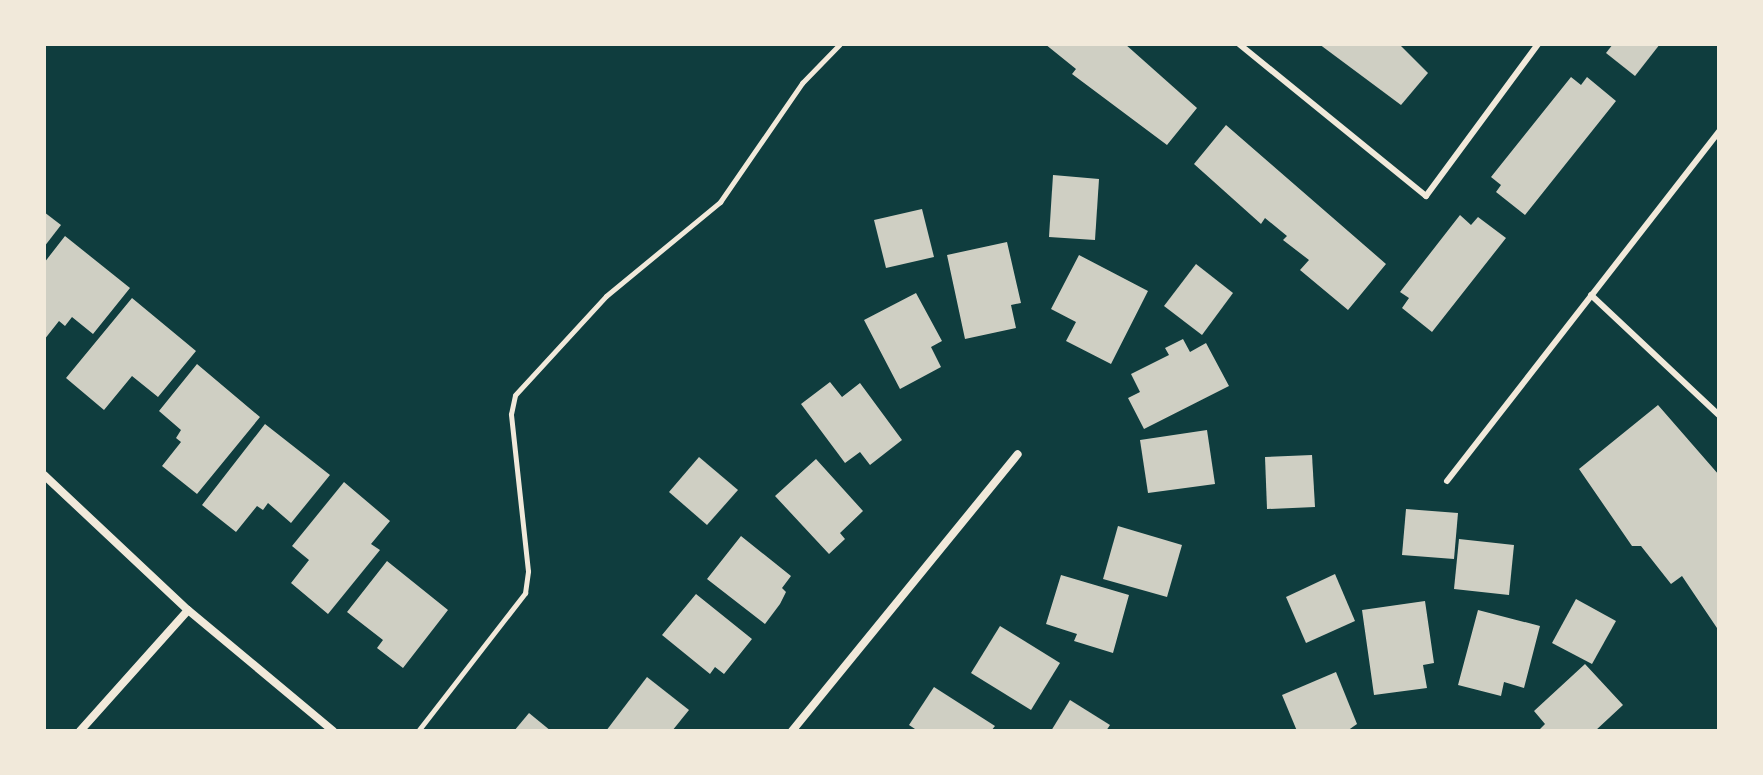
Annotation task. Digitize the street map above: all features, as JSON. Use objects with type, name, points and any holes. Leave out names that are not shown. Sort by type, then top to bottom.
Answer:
[{"type":"street","points":[[792,731],[1018,454]]},
{"type":"street","points":[[44,475],[188,610],[333,731]]},
{"type":"street","points":[[80,731],[188,610]]},
{"type":"lane","points":[[1239,44],[1426,196],[1538,44]]},
{"type":"lane","points":[[1447,481],[1719,131]]},
{"type":"lane","points":[[1591,295],[1719,415]]},
{"type":"path","points":[[418,731],[525,593],[528,571],[511,414],[515,395],[606,296],[720,202],[787,103],[840,44]]},
{"type":"building","points":[[1045,44],[1125,44],[1197,108],[1167,145],[1072,74],[1076,69]]},
{"type":"building","points":[[1319,44],[1399,44],[1428,73],[1401,105]]},
{"type":"building","points":[[1613,44],[1660,44],[1635,76],[1606,53]]},
{"type":"building","points":[[1571,77],[1581,85],[1587,77],[1616,101],[1525,215],[1496,192],[1501,185],[1491,177]]},
{"type":"building","points":[[1226,125],[1386,264],[1348,310],[1300,270],[1309,260],[1283,240],[1287,236],[1265,218],[1261,224],[1194,164]]},
{"type":"building","points":[[1053,175],[1099,179],[1095,240],[1049,237]]},
{"type":"building","points":[[922,209],[934,257],[886,268],[874,220]]},
{"type":"building","points":[[44,212],[61,225],[44,247]]},
{"type":"building","points":[[1460,215],[1471,225],[1478,217],[1506,238],[1432,332],[1402,308],[1409,298],[1400,292]]},
{"type":"building","points":[[65,236],[130,288],[93,334],[72,317],[65,326],[59,321],[44,340],[44,263]]},
{"type":"building","points":[[1007,242],[1021,303],[1011,305],[1016,328],[965,339],[947,255]]},
{"type":"building","points":[[1079,255],[1148,291],[1111,364],[1066,341],[1076,322],[1051,309]]},
{"type":"building","points":[[1196,264],[1233,293],[1202,335],[1164,306]]},
{"type":"building","points":[[916,293],[942,341],[931,347],[941,367],[900,389],[864,320]]},
{"type":"building","points":[[132,298],[196,351],[158,397],[132,376],[104,410],[66,378]]},
{"type":"building","points":[[1183,339],[1190,352],[1206,343],[1229,386],[1144,429],[1128,398],[1140,392],[1131,374],[1169,355],[1165,348]]},
{"type":"building","points":[[197,364],[260,417],[197,494],[162,466],[181,442],[176,438],[181,430],[159,411]]},
{"type":"building","points":[[830,382],[842,397],[860,383],[902,440],[870,465],[860,452],[845,463],[801,404]]},
{"type":"building","points":[[1658,405],[1719,475],[1719,631],[1682,576],[1671,584],[1641,546],[1632,546],[1579,469]]},
{"type":"building","points":[[265,424],[330,475],[291,523],[268,503],[263,510],[257,506],[236,532],[202,505]]},
{"type":"building","points":[[1207,430],[1215,484],[1148,493],[1140,440]]},
{"type":"building","points":[[1312,455],[1315,507],[1267,509],[1265,457]]},
{"type":"building","points":[[699,457],[738,490],[707,525],[669,492]]},
{"type":"building","points":[[816,459],[863,511],[840,533],[845,539],[829,554],[775,496]]},
{"type":"building","points":[[344,482],[390,521],[371,544],[380,550],[328,614],[291,583],[309,560],[292,546]]},
{"type":"building","points":[[1406,509],[1458,513],[1454,559],[1402,555]]},
{"type":"building","points":[[1118,526],[1182,545],[1167,597],[1103,579]]},
{"type":"building","points":[[741,536],[791,576],[782,588],[786,592],[780,604],[765,624],[707,579]]},
{"type":"building","points":[[1459,539],[1514,545],[1509,595],[1454,589]]},
{"type":"building","points":[[387,561],[448,610],[403,668],[377,648],[383,640],[347,612]]},
{"type":"building","points":[[1335,574],[1355,621],[1306,643],[1286,597]]},
{"type":"building","points":[[1061,575],[1129,595],[1113,653],[1074,641],[1077,634],[1046,624]]},
{"type":"building","points":[[696,594],[752,639],[724,674],[715,667],[710,674],[662,635]]},
{"type":"building","points":[[1576,599],[1616,621],[1592,664],[1552,643]]},
{"type":"building","points":[[1425,601],[1434,663],[1423,665],[1427,688],[1374,695],[1362,610]]},
{"type":"building","points":[[1478,610],[1540,626],[1524,688],[1504,682],[1501,696],[1458,685]]},
{"type":"building","points":[[1000,626],[1060,663],[1031,710],[971,673]]},
{"type":"building","points":[[1585,664],[1623,705],[1595,731],[1538,731],[1545,724],[1534,711]]},
{"type":"building","points":[[1336,672],[1357,724],[1347,731],[1297,731],[1282,695]]},
{"type":"building","points":[[647,677],[689,710],[672,731],[606,731]]},
{"type":"building","points":[[934,687],[995,726],[991,731],[918,731],[909,725]]},
{"type":"building","points":[[1070,700],[1110,725],[1106,731],[1051,731]]},
{"type":"building","points":[[529,713],[551,731],[514,731]]}]
